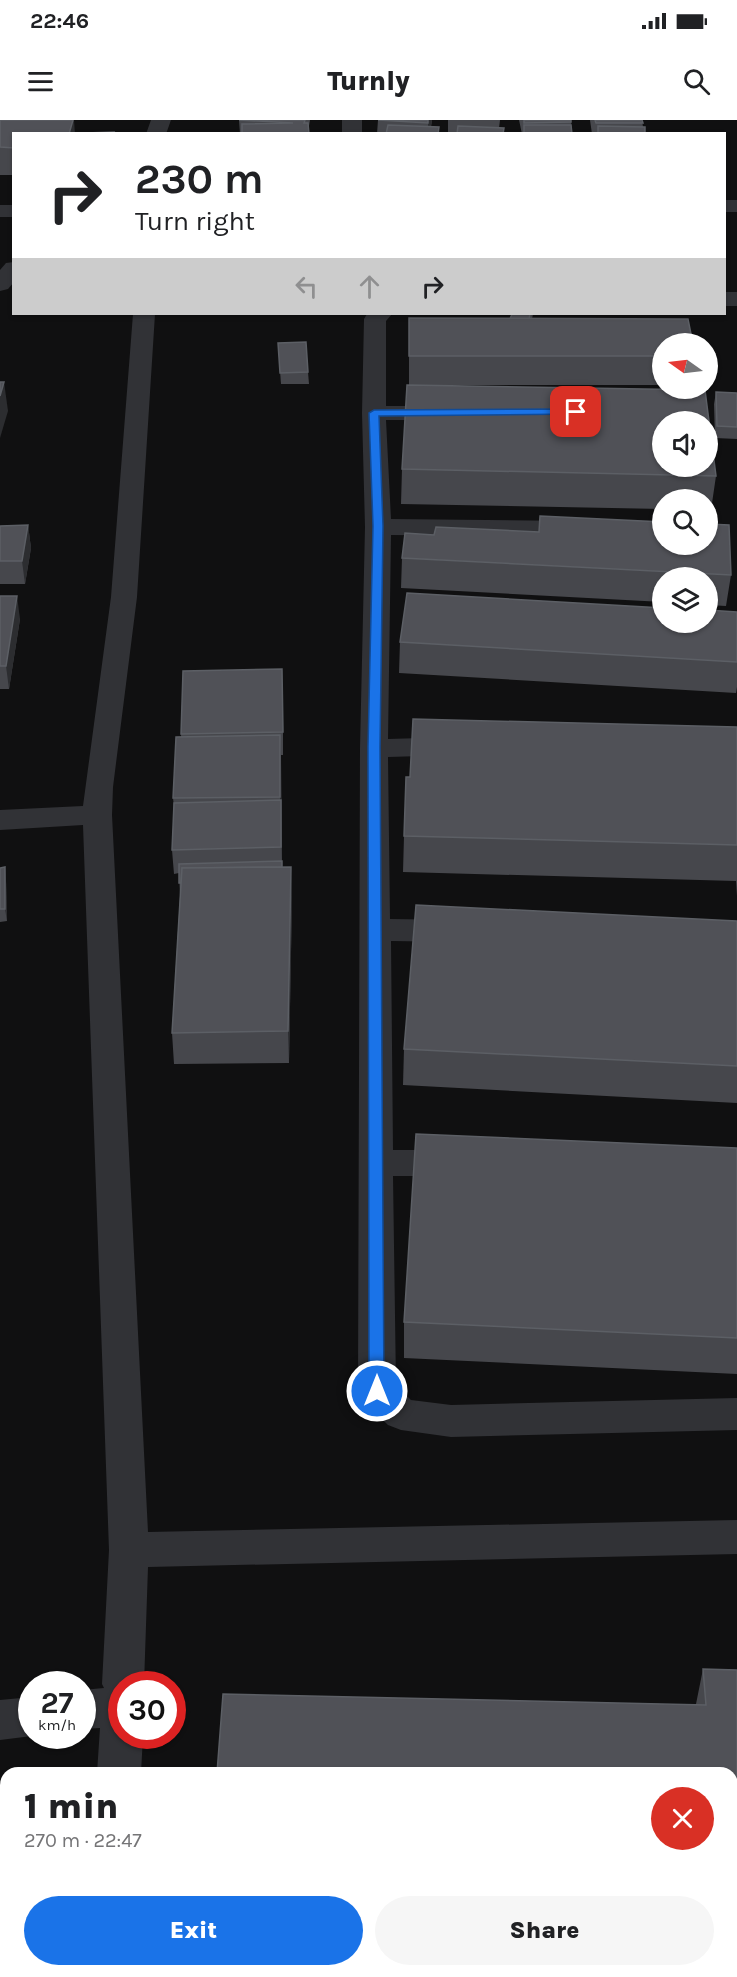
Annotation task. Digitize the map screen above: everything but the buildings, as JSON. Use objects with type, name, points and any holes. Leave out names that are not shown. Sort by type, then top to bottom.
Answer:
[{"type":"street","points":[[0,284],[12,270]]},
{"type":"street","points":[[124,1671],[129,1550],[97,815],[98,788],[124,597],[144,315]]},
{"type":"street","points":[[380,315],[375,319],[374,413],[378,526],[374,747],[377,1391],[401,1414],[451,1421],[737,1414]]},
{"type":"street","points":[[374,413],[467,413]]},
{"type":"street","points":[[378,526],[652,530]]},
{"type":"street","points":[[374,747],[481,746]]},
{"type":"street","points":[[0,820],[97,815]]},
{"type":"street","points":[[374,930],[491,931]]},
{"type":"street","points":[[376,1163],[492,1164]]},
{"type":"street","points":[[129,1550],[737,1538]]},
{"type":"street","points":[[0,1720],[18,1718]]},
{"type":"street","points":[[119,1767],[120,1749]]},
{"type":"route","points":[[377,1391],[374,747],[378,526],[374,413],[576,412]]}]
